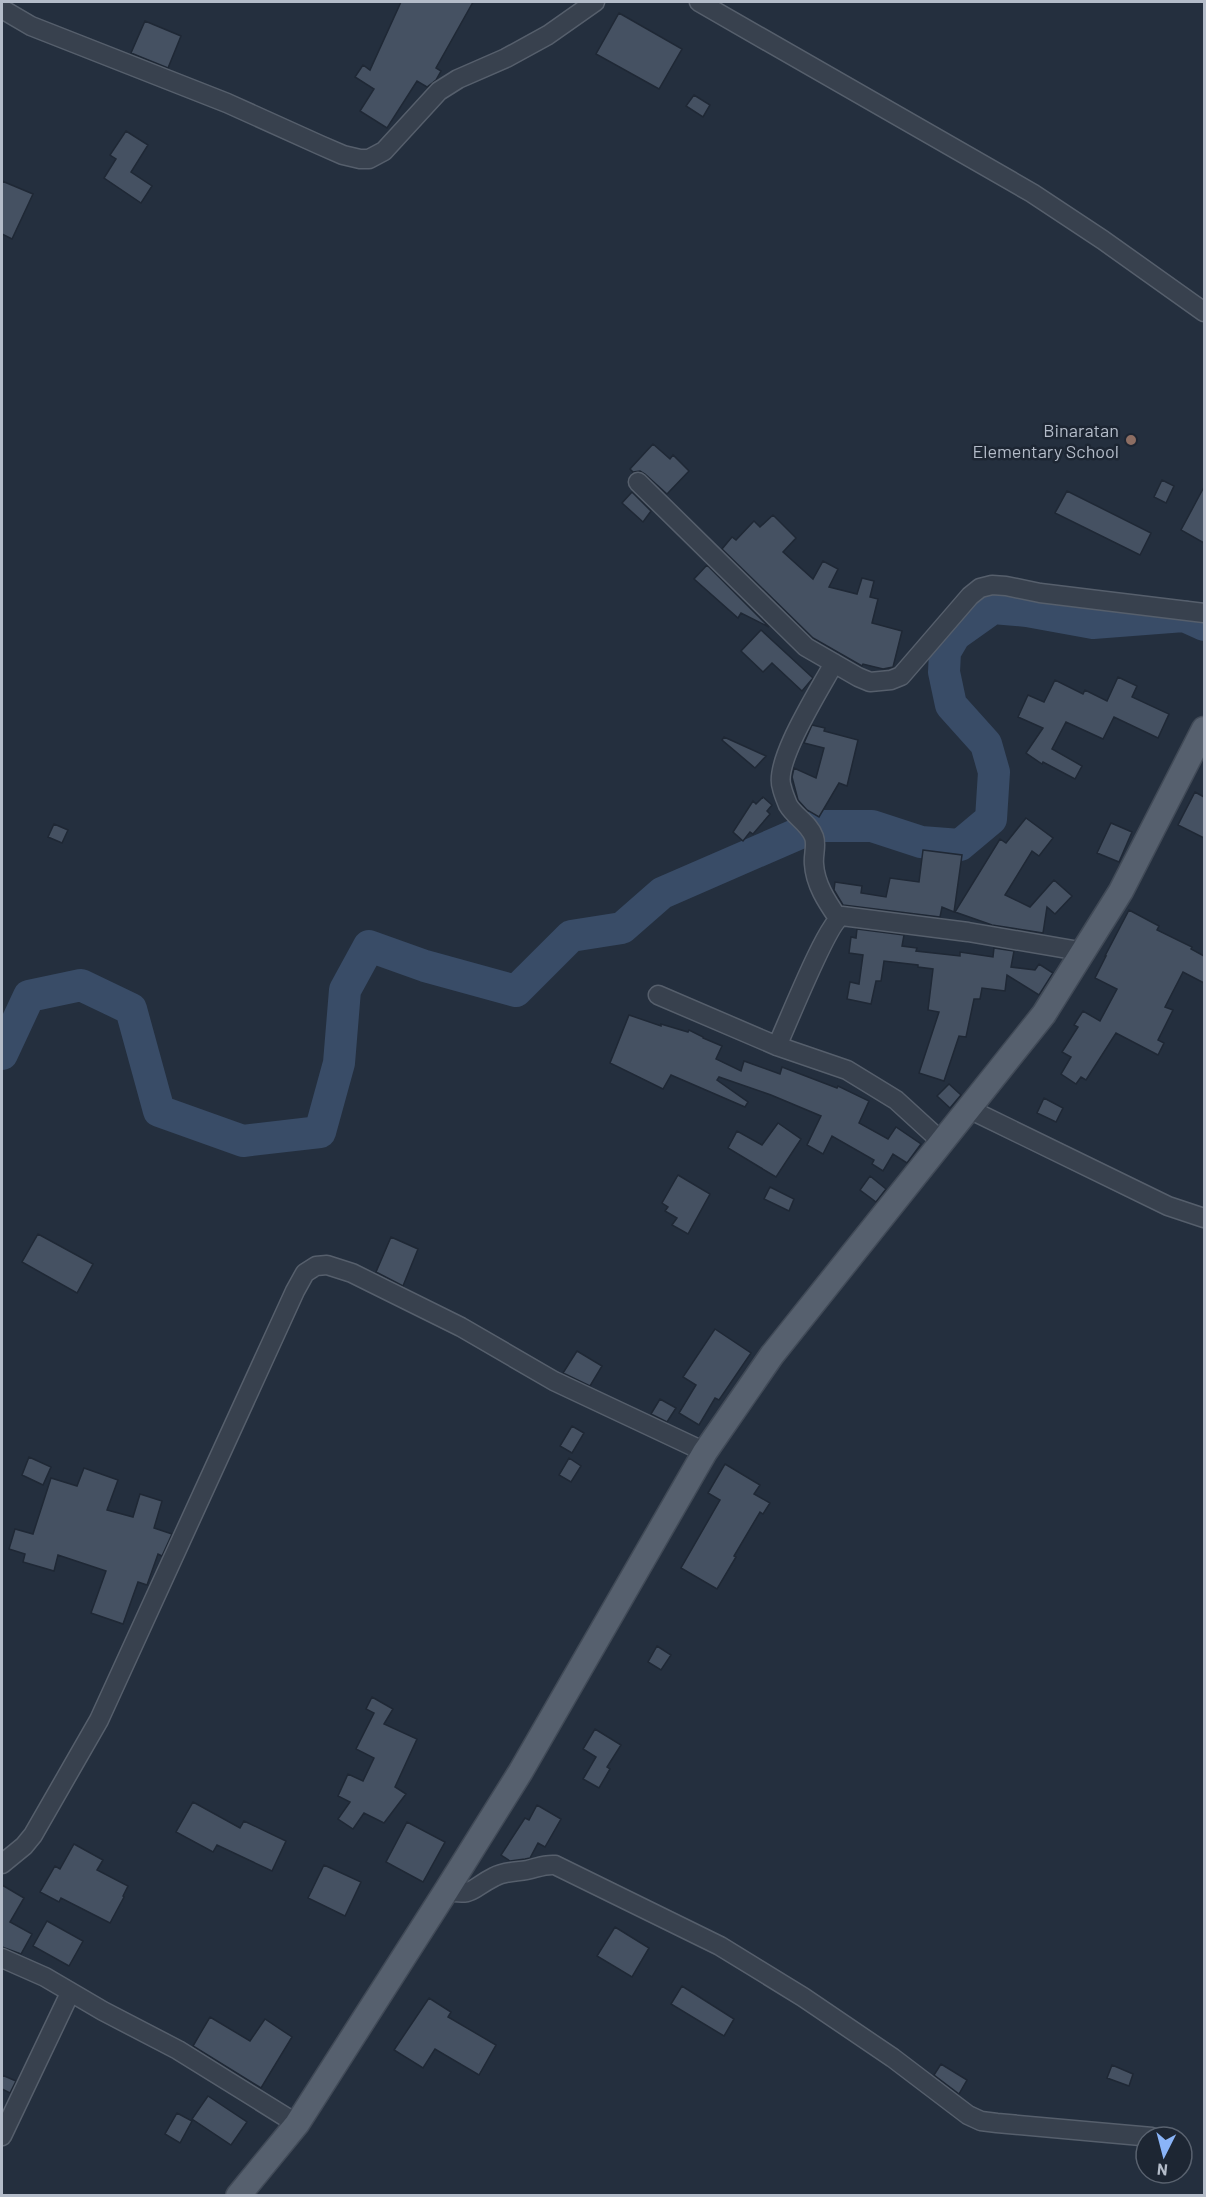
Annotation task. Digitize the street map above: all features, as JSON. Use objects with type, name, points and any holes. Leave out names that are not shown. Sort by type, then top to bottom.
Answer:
[{"type":"main road","points":[[238,2196],[297,2124],[446,1892],[521,1771],[705,1452],[772,1355],[1044,1014],[1085,952],[1121,891],[1204,729]]},
{"type":"street","points":[[2,9],[32,26],[227,103],[320,146],[360,159],[369,159],[384,151],[439,91],[548,35],[595,2]]},
{"type":"street","points":[[699,2],[1032,193],[1204,312]]},
{"type":"street","points":[[638,482],[806,647],[870,682],[891,680],[901,676],[970,596],[980,588],[992,585],[1204,613]]},
{"type":"street","points":[[834,663],[795,732],[781,776],[781,787],[789,806],[812,832],[814,865],[818,882],[825,899],[838,918]]},
{"type":"street","points":[[777,1046],[825,940],[838,918],[847,915],[1085,952]]},
{"type":"street","points":[[658,995],[777,1046],[848,1070],[896,1100],[942,1142]]},
{"type":"street","points":[[969,1108],[1168,1206],[1204,1218]]},
{"type":"street","points":[[2,1864],[24,1846],[33,1835],[99,1720],[295,1291],[305,1273],[316,1266],[327,1265],[352,1273],[460,1327],[554,1381],[705,1452]]},
{"type":"street","points":[[446,1892],[464,1894],[505,1873],[546,1864],[555,1865],[720,1946],[803,1997],[893,2058],[957,2108],[981,2121],[1134,2135]]},
{"type":"street","points":[[2,1958],[45,1977],[70,1993],[178,2049],[297,2124]]},
{"type":"street","points":[[2,2136],[70,1993]]},
{"type":"building","points":[[401,2],[473,2],[436,68],[441,71],[436,80],[427,87],[417,81],[387,128],[360,111],[374,89],[355,77],[363,65],[370,70]]},
{"type":"building","points":[[619,13],[682,49],[659,89],[596,54]]},
{"type":"building","points":[[145,21],[181,36],[168,68],[131,53]]},
{"type":"building","points":[[694,95],[710,105],[703,117],[686,106]]},
{"type":"building","points":[[126,131],[148,145],[131,172],[152,186],[141,203],[104,178],[116,159],[110,155]]},
{"type":"building","points":[[2,181],[33,194],[12,239],[2,234]]},
{"type":"building","points":[[653,444],[670,459],[673,455],[689,471],[667,494],[645,474],[640,471],[633,472],[630,469]]},
{"type":"building","points":[[1162,480],[1174,486],[1166,503],[1154,497]]},
{"type":"building","points":[[1204,487],[1204,543],[1181,530]]},
{"type":"building","points":[[1067,491],[1151,533],[1140,555],[1055,513]]},
{"type":"building","points":[[632,492],[651,511],[643,522],[622,503]]},
{"type":"building","points":[[773,515],[796,538],[783,552],[813,579],[823,561],[838,569],[829,587],[857,594],[862,578],[874,581],[870,597],[878,599],[872,623],[902,631],[893,667],[883,669],[863,664],[862,666],[813,638],[722,549],[732,537],[736,540],[754,521],[760,527]]},
{"type":"building","points":[[707,565],[769,627],[741,613],[738,618],[694,579]]},
{"type":"building","points":[[761,630],[813,678],[802,691],[772,663],[763,672],[741,651]]},
{"type":"building","points":[[1118,677],[1137,686],[1132,697],[1169,714],[1158,738],[1114,717],[1103,739],[1066,722],[1052,749],[1082,766],[1075,779],[1043,762],[1042,764],[1026,753],[1043,728],[1018,717],[1028,695],[1044,702],[1055,680],[1083,694],[1085,690],[1107,701]]},
{"type":"building","points":[[812,725],[825,728],[824,731],[858,740],[847,786],[839,783],[819,817],[807,810],[798,800],[792,777],[794,768],[816,778],[824,748],[804,743]]},
{"type":"building","points":[[724,737],[766,756],[755,768],[722,740]]},
{"type":"building","points":[[1195,792],[1204,797],[1204,838],[1178,825]]},
{"type":"building","points":[[763,797],[772,805],[767,811],[770,814],[753,834],[750,832],[743,841],[733,832],[753,801],[756,804]]},
{"type":"building","points":[[1026,818],[1053,838],[1039,856],[1032,851],[1005,895],[1030,907],[1054,880],[1072,896],[1055,914],[1047,907],[1043,933],[992,925],[955,912],[1000,839],[1006,843]]},
{"type":"building","points":[[1111,823],[1132,832],[1119,862],[1097,853]]},
{"type":"building","points":[[54,824],[68,830],[62,843],[48,837]]},
{"type":"building","points":[[923,850],[962,855],[954,912],[942,907],[940,917],[843,905],[834,890],[835,882],[862,886],[861,893],[886,897],[890,878],[919,882]]},
{"type":"building","points":[[1129,910],[1159,926],[1157,930],[1192,947],[1191,949],[1204,956],[1204,983],[1183,972],[1165,1007],[1173,1010],[1158,1040],[1164,1043],[1158,1055],[1116,1033],[1086,1080],[1081,1077],[1076,1084],[1061,1074],[1071,1057],[1062,1052],[1078,1027],[1074,1025],[1083,1011],[1100,1021],[1117,989],[1095,978]]},
{"type":"building","points":[[857,929],[904,935],[902,946],[917,948],[916,951],[960,956],[960,952],[993,957],[994,948],[1014,951],[1011,967],[1035,970],[1039,964],[1053,973],[1039,995],[1007,975],[1005,991],[982,988],[980,999],[974,999],[966,1037],[959,1036],[944,1081],[919,1073],[939,1012],[928,1010],[933,969],[884,961],[881,981],[876,981],[871,1004],[847,999],[850,982],[859,984],[863,955],[849,953],[851,937],[856,938]]},
{"type":"building","points":[[629,1015],[661,1026],[661,1024],[688,1032],[689,1030],[722,1046],[716,1059],[741,1071],[744,1061],[780,1074],[782,1067],[837,1088],[838,1086],[869,1101],[859,1123],[888,1139],[896,1127],[921,1144],[907,1163],[893,1154],[883,1171],[872,1164],[874,1160],[832,1136],[823,1154],[807,1145],[821,1116],[771,1095],[719,1077],[717,1080],[748,1102],[745,1107],[671,1075],[663,1089],[610,1063]]},
{"type":"building","points":[[949,1084],[961,1095],[950,1108],[937,1096]]},
{"type":"building","points":[[1044,1098],[1063,1108],[1056,1122],[1037,1113]]},
{"type":"building","points":[[778,1123],[801,1139],[776,1177],[728,1148],[737,1131],[762,1145]]},
{"type":"building","points":[[678,1175],[710,1194],[688,1234],[672,1225],[677,1218],[665,1211],[668,1207],[662,1203]]},
{"type":"building","points":[[870,1176],[886,1189],[876,1202],[860,1190]]},
{"type":"building","points":[[770,1187],[794,1199],[789,1211],[764,1199]]},
{"type":"building","points":[[38,1234],[93,1264],[77,1293],[22,1262]]},
{"type":"building","points":[[391,1237],[418,1249],[403,1286],[376,1272]]},
{"type":"building","points":[[715,1329],[751,1353],[719,1400],[715,1398],[699,1425],[679,1413],[696,1385],[683,1377]]},
{"type":"building","points":[[577,1351],[602,1366],[590,1386],[563,1373]]},
{"type":"building","points":[[660,1399],[676,1408],[667,1422],[651,1414]]},
{"type":"building","points":[[572,1426],[584,1433],[572,1453],[560,1446]]},
{"type":"building","points":[[29,1457],[51,1467],[43,1485],[22,1475]]},
{"type":"building","points":[[569,1458],[581,1466],[571,1482],[559,1475]]},
{"type":"building","points":[[725,1464],[760,1485],[754,1494],[770,1503],[763,1514],[760,1512],[717,1589],[681,1568],[720,1500],[708,1493]]},
{"type":"building","points":[[84,1468],[118,1480],[107,1510],[133,1517],[140,1494],[162,1501],[154,1528],[172,1534],[162,1556],[158,1554],[147,1585],[138,1582],[123,1624],[91,1613],[106,1571],[58,1555],[54,1571],[23,1562],[25,1554],[9,1549],[15,1529],[33,1534],[51,1478],[77,1486]]},
{"type":"building","points":[[657,1646],[671,1655],[661,1670],[648,1662]]},
{"type":"building","points":[[372,1697],[393,1709],[384,1724],[417,1739],[395,1787],[406,1794],[384,1823],[364,1813],[353,1829],[338,1819],[350,1802],[338,1796],[348,1774],[363,1781],[374,1758],[356,1749],[374,1713],[366,1709]]},
{"type":"building","points":[[595,1729],[621,1745],[607,1767],[610,1769],[599,1788],[583,1779],[596,1757],[583,1749]]},
{"type":"building","points":[[193,1802],[240,1828],[244,1821],[286,1841],[272,1871],[217,1845],[213,1852],[176,1832]]},
{"type":"building","points":[[537,1805],[561,1819],[545,1847],[538,1843],[530,1858],[510,1861],[501,1855],[525,1818],[529,1820]]},
{"type":"building","points":[[407,1822],[445,1842],[423,1882],[386,1862]]},
{"type":"building","points":[[74,1844],[103,1860],[97,1870],[128,1886],[110,1923],[61,1898],[59,1902],[40,1892],[55,1866],[60,1869]]},
{"type":"building","points":[[324,1865],[361,1882],[345,1916],[308,1898]]},
{"type":"building","points":[[2,1885],[24,1898],[10,1922],[32,1934],[21,1954],[2,1947]]},
{"type":"building","points":[[47,1921],[83,1941],[69,1966],[33,1946]]},
{"type":"building","points":[[615,1927],[649,1948],[632,1977],[597,1956]]},
{"type":"building","points":[[682,1986],[734,2019],[724,2036],[671,2004]]},
{"type":"building","points":[[429,1998],[451,2012],[448,2017],[496,2045],[479,2075],[435,2049],[423,2068],[394,2050]]},
{"type":"building","points":[[210,2017],[250,2041],[265,2019],[292,2037],[261,2088],[193,2046]]},
{"type":"building","points":[[941,2064],[967,2080],[959,2094],[934,2075]]},
{"type":"building","points":[[1112,2065],[1133,2074],[1129,2086],[1107,2078]]},
{"type":"building","points":[[2,2075],[16,2081],[10,2093],[2,2089]]},
{"type":"building","points":[[208,2096],[247,2122],[231,2145],[192,2119]]},
{"type":"building","points":[[177,2113],[192,2121],[180,2143],[165,2134]]},
{"type":"waterway","points":[[2,1054],[29,996],[81,985],[131,1009],[159,1111],[243,1141],[320,1132],[339,1063],[345,990],[369,946],[425,966],[516,991],[571,936],[622,928],[662,893],[816,826],[872,826],[921,842],[960,845],[991,819],[994,772],[986,744],[951,705],[944,672],[945,652],[955,635],[993,608],[1027,611],[1093,623],[1184,616],[1204,625]]},
{"type":"place","name":"Binaratan Elementary School","points":[[1131,440]]}]
